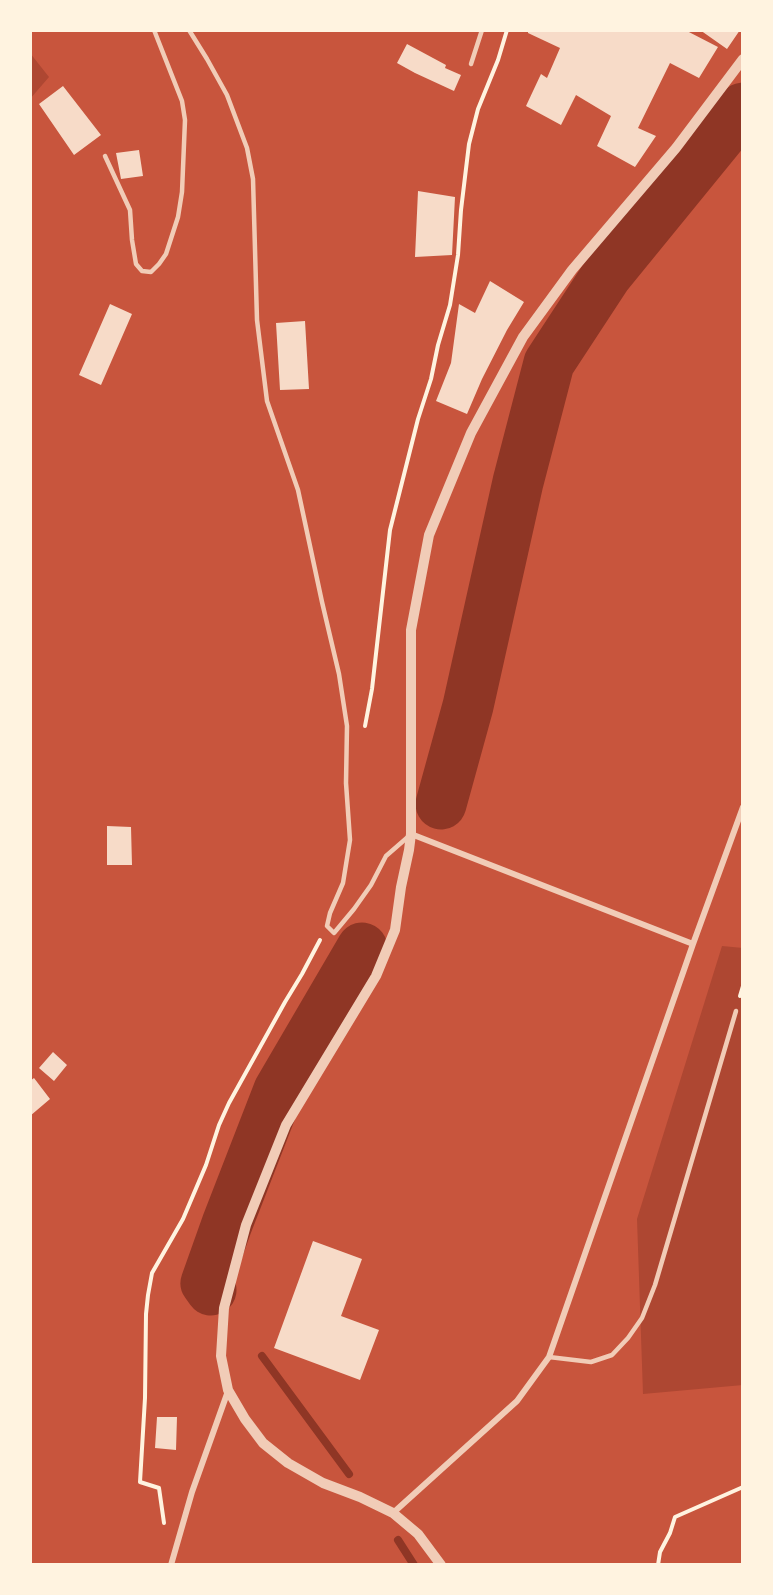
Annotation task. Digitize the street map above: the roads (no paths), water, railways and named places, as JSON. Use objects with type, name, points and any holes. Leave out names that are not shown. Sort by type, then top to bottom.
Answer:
[{"type":"street","points":[[441,1565],[418,1534],[393,1513],[323,1483],[288,1463],[263,1443],[228,1390],[220,1356],[224,1308],[246,1225],[286,1125],[376,976],[395,930],[411,834],[411,630],[429,535],[471,433],[523,336],[572,270],[676,148],[743,59]]},
{"type":"street","points":[[393,1513],[518,1401],[549,1357],[743,807]]},
{"type":"street","points":[[411,834],[693,944]]},
{"type":"street","points":[[171,1565],[192,1492],[228,1390]]},
{"type":"lane","points":[[105,156],[130,210],[136,264],[142,271],[151,272],[166,254],[178,218],[182,192],[185,120],[182,101],[154,30]]},
{"type":"lane","points":[[189,30],[227,95],[247,148],[253,179],[257,320],[267,401],[298,490],[341,684],[347,726],[346,783],[350,840],[343,883],[327,926],[334,933],[371,885],[386,856],[411,834]]},
{"type":"lane","points":[[471,64],[482,30]]},
{"type":"lane","points":[[549,1357],[591,1362],[612,1355],[642,1318],[655,1285],[736,1011]]},
{"type":"waterway","points":[[441,804],[468,706],[518,482],[549,363],[606,276],[743,108]]},
{"type":"waterway","points":[[211,1290],[206,1283],[279,1090],[362,948]]},
{"type":"waterway","points":[[262,1356],[349,1474]]},
{"type":"waterway","points":[[398,1540],[414,1565]]}]
